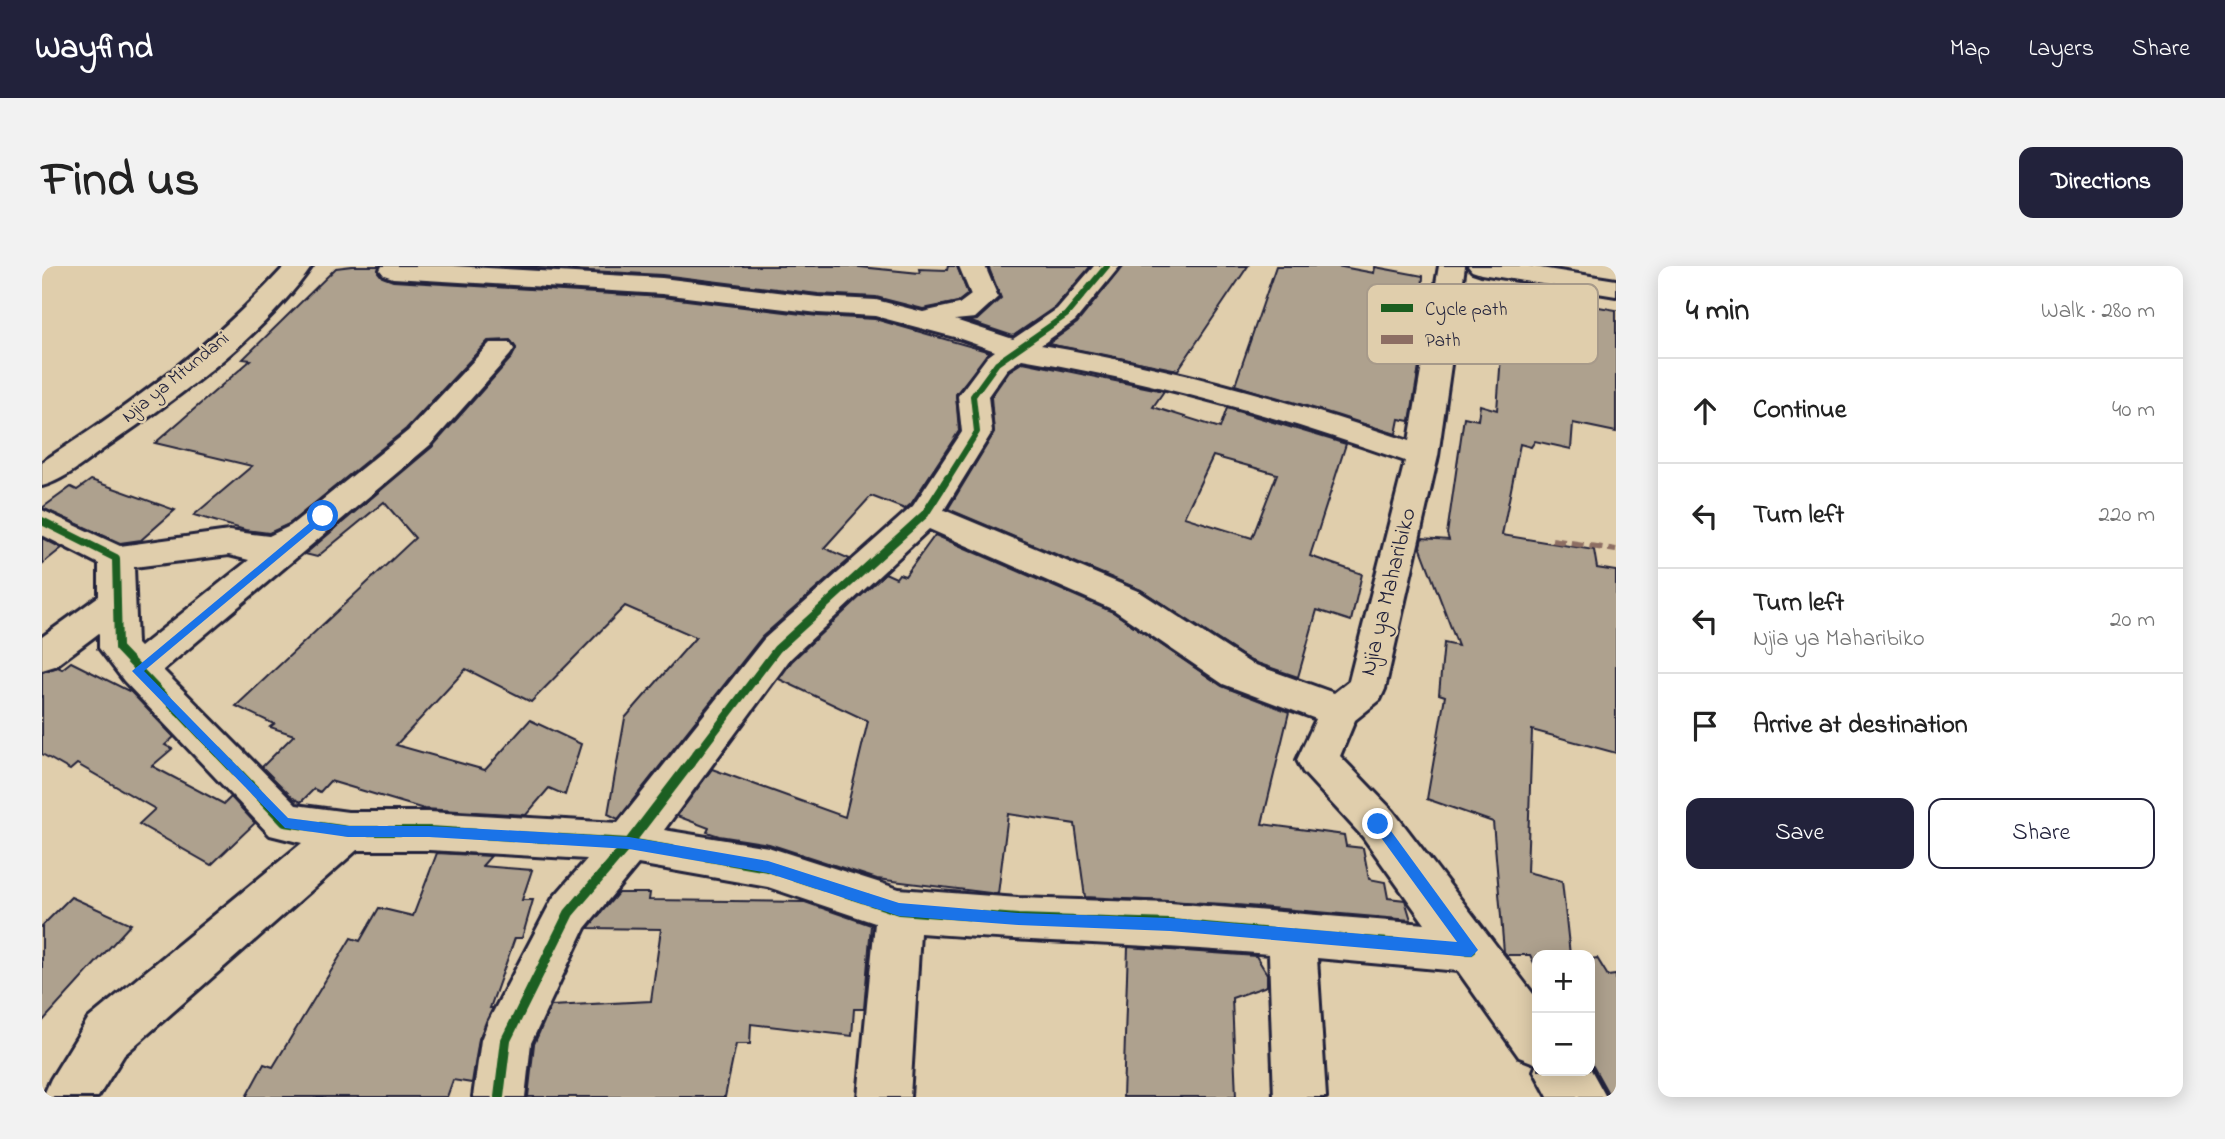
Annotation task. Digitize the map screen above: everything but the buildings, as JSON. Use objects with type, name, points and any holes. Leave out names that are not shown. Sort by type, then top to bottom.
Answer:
[{"type":"street","name":"Njia ya Mtundani","points":[[42,476],[106,435],[175,382],[272,297],[299,266]]},
{"type":"street","points":[[395,266],[393,270],[668,276],[818,305],[876,308],[926,320],[1014,349],[1097,363],[1245,400],[1330,424],[1422,456]]},
{"type":"street","points":[[926,320],[945,313],[966,312],[985,297],[972,266]]},
{"type":"street","points":[[499,1097],[506,1040],[569,913],[629,843],[777,649],[925,514],[976,432],[974,396],[997,363],[1066,315],[1107,266]]},
{"type":"street","name":"Njia ya Maharibiko","points":[[1449,284],[1452,266]]},
{"type":"street","points":[[1481,266],[1591,284]]},
{"type":"street","points":[[1598,285],[1616,288]]},
{"type":"street","points":[[137,671],[419,438],[500,349]]},
{"type":"street","name":"Njia ya Maharibiko","points":[[1437,364],[1422,456],[1366,690],[1339,711],[1318,760],[1378,824],[1532,1033]]},
{"type":"street","points":[[925,514],[996,546],[1085,580],[1133,604],[1226,668],[1339,711]]},
{"type":"street","points":[[42,521],[116,558],[229,543],[250,548],[276,548],[323,516]]},
{"type":"street","points":[[116,558],[118,648],[137,671],[285,822],[348,831],[429,831],[629,843],[768,867],[899,910],[1018,919],[1170,924],[1471,950]]},
{"type":"street","points":[[42,656],[115,603]]},
{"type":"street","points":[[69,1097],[106,1037],[348,831]]},
{"type":"street","points":[[884,1097],[899,910]]},
{"type":"street","points":[[1292,936],[1300,1097]]},
{"type":"street","points":[[1564,1076],[1580,1097]]},
{"type":"marked path","points":[[1552,540],[1616,550]]},
{"type":"cycle path","points":[[499,1097],[506,1040],[569,913],[629,843],[777,649],[925,514],[977,432],[973,396],[997,363],[1066,315],[1107,266]]},
{"type":"cycle path","points":[[42,521],[116,558],[118,648],[285,822],[348,831],[429,831],[629,843],[768,867],[899,910],[1018,919],[1170,924],[1471,950]]},
{"type":"route","points":[[323,516],[137,671],[285,822],[348,831],[429,831],[629,843],[768,867],[899,910],[1018,919],[1170,924],[1471,950],[1378,824]]}]
